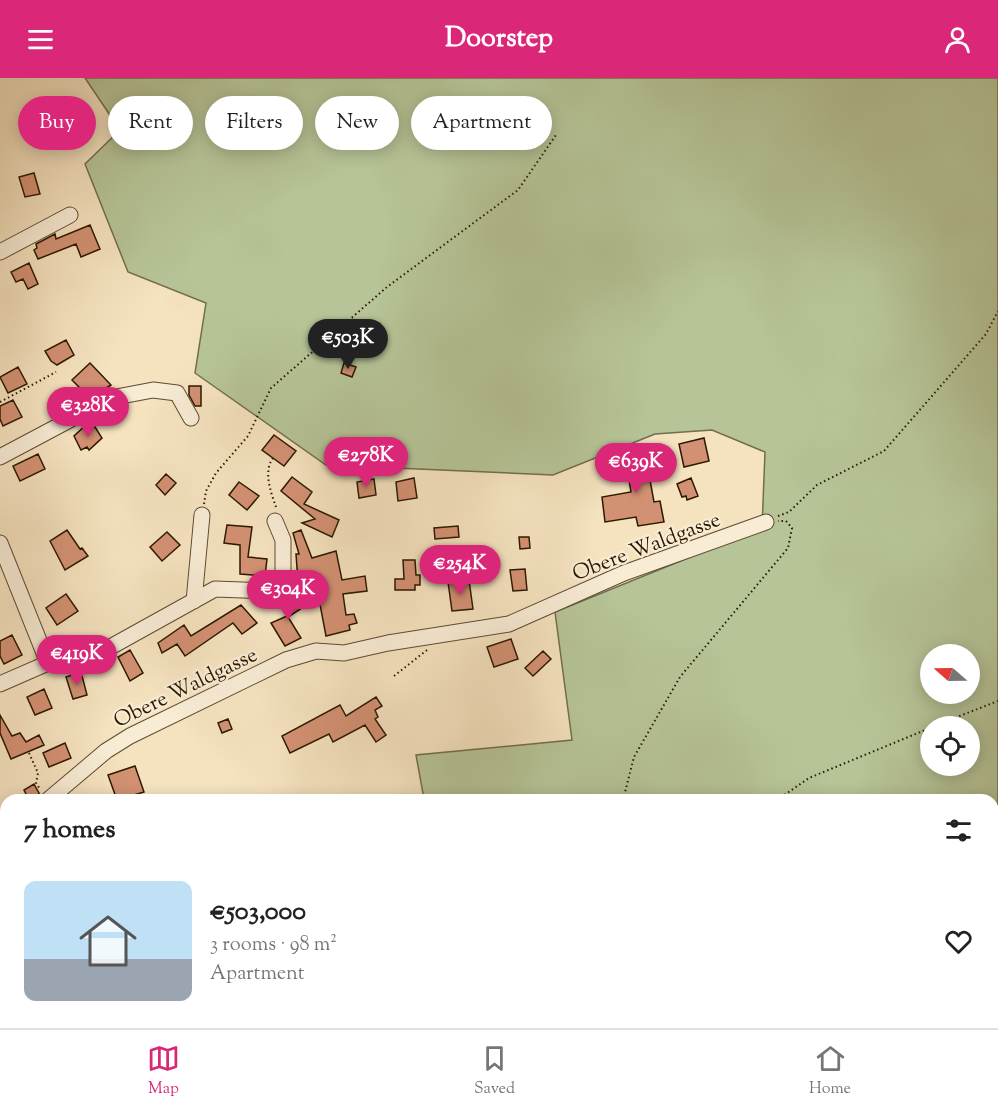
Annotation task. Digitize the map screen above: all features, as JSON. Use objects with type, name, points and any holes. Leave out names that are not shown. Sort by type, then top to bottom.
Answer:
[{"type":"street","points":[[0,252],[70,214]]},
{"type":"street","points":[[0,457],[111,398],[153,390],[177,393],[191,418]]},
{"type":"street","points":[[194,600],[202,515]]},
{"type":"street","points":[[0,684],[48,663],[96,655],[215,589],[271,591],[284,588],[283,540],[275,521]]},
{"type":"street","name":"Obere Waldgasse","points":[[45,794],[130,735],[286,660],[316,651],[344,653],[388,643],[509,624],[624,573],[766,522]]},
{"type":"street","points":[[0,543],[48,663]]},
{"type":"path","points":[[202,515],[206,491],[216,473],[248,436],[272,388],[387,287],[518,190],[556,135]]},
{"type":"path","points":[[766,522],[789,512],[817,485],[884,451],[986,334],[998,311]]},
{"type":"path","points":[[0,402],[56,372]]},
{"type":"path","points":[[273,458],[269,462],[269,489],[278,514],[275,521]]},
{"type":"path","points":[[625,794],[634,757],[680,677],[788,548],[792,528],[786,521],[766,522]]},
{"type":"path","points":[[394,676],[429,649]]},
{"type":"path","points":[[960,716],[998,701]]},
{"type":"path","points":[[786,794],[809,778],[920,732]]},
{"type":"path","points":[[29,753],[38,773],[36,783],[43,794]]},
{"type":"green space","points":[[85,78],[998,78],[998,794],[423,794],[416,755],[572,740],[555,612],[762,528],[765,452],[712,430],[655,434],[553,475],[326,465],[195,373],[206,303],[128,272],[85,164],[108,142],[108,150],[193,150],[193,96],[108,96],[108,112]]},
{"type":"building","points":[[34,173],[40,194],[25,197],[19,177]]},
{"type":"building","points":[[90,225],[100,249],[81,257],[76,244],[38,259],[34,250],[37,248],[36,244],[55,234],[56,239]]},
{"type":"building","points":[[29,263],[38,284],[28,289],[23,279],[16,282],[11,272]]},
{"type":"building","points":[[66,340],[74,355],[57,365],[51,361],[45,351]]},
{"type":"building","points":[[90,363],[111,385],[90,398],[72,380]]},
{"type":"building","points":[[344,363],[356,367],[352,377],[341,373]]},
{"type":"building","points":[[18,367],[27,384],[8,393],[0,377]]},
{"type":"building","points":[[189,386],[201,386],[201,406],[195,406],[189,395]]},
{"type":"building","points":[[13,400],[22,417],[3,426],[0,419],[0,406]]},
{"type":"building","points":[[87,424],[90,429],[95,427],[102,438],[89,450],[87,447],[81,450],[74,436]]},
{"type":"building","points":[[274,435],[296,451],[284,466],[262,450]]},
{"type":"building","points":[[704,438],[709,461],[684,467],[679,444]]},
{"type":"building","points":[[651,450],[654,468],[648,469],[654,502],[660,501],[664,522],[638,526],[636,517],[605,522],[602,497],[631,492],[625,455]]},
{"type":"building","points":[[38,454],[45,469],[20,481],[13,466]]},
{"type":"building","points":[[166,474],[176,483],[165,495],[156,485]]},
{"type":"building","points":[[292,477],[312,492],[304,504],[339,520],[332,537],[302,523],[315,519],[281,491]]},
{"type":"building","points":[[414,478],[417,498],[398,501],[396,482]]},
{"type":"building","points":[[691,478],[698,496],[687,500],[686,496],[682,497],[677,484]]},
{"type":"building","points":[[374,479],[376,495],[359,498],[357,482]]},
{"type":"building","points":[[239,482],[259,496],[247,510],[229,495]]},
{"type":"building","points":[[227,525],[252,527],[248,557],[267,559],[265,576],[240,574],[240,545],[224,543]]},
{"type":"building","points":[[458,526],[459,537],[435,539],[434,528]]},
{"type":"building","points":[[67,530],[80,549],[82,548],[88,556],[65,570],[50,541]]},
{"type":"building","points":[[301,530],[312,558],[336,551],[342,580],[365,576],[367,591],[343,594],[346,615],[354,614],[357,623],[349,625],[350,630],[326,636],[315,578],[298,582],[296,554],[299,554],[293,533]]},
{"type":"building","points":[[167,532],[180,545],[162,561],[150,547]]},
{"type":"building","points":[[519,537],[529,537],[530,548],[520,549]]},
{"type":"building","points":[[487,551],[490,570],[480,571],[477,553]]},
{"type":"building","points":[[403,560],[415,560],[416,575],[420,575],[420,585],[415,585],[415,590],[395,590],[395,579],[404,579]]},
{"type":"building","points":[[525,569],[527,590],[513,591],[510,570]]},
{"type":"building","points":[[469,580],[473,609],[452,611],[448,582]]},
{"type":"building","points":[[66,594],[78,611],[57,625],[46,608]]},
{"type":"building","points":[[293,594],[302,608],[288,617],[301,638],[285,646],[271,623],[287,616],[281,600]]},
{"type":"building","points":[[241,605],[257,623],[242,634],[233,623],[185,656],[177,644],[162,653],[158,643],[184,625],[191,636]]},
{"type":"building","points":[[12,635],[22,655],[4,664],[0,656],[0,641]]},
{"type":"building","points":[[511,639],[518,659],[494,667],[487,647]]},
{"type":"building","points":[[130,650],[143,673],[130,681],[118,657]]},
{"type":"building","points":[[543,651],[551,659],[533,676],[525,668]]},
{"type":"building","points":[[81,672],[87,695],[73,699],[66,677]]},
{"type":"building","points":[[44,689],[52,708],[35,715],[27,697]]},
{"type":"building","points":[[376,697],[382,706],[375,710],[378,717],[375,719],[386,735],[376,742],[365,725],[333,742],[329,734],[290,753],[282,736],[340,705],[346,716]]},
{"type":"building","points":[[0,715],[12,736],[20,733],[26,742],[39,735],[44,745],[11,759],[0,733]]},
{"type":"building","points":[[228,719],[232,729],[222,733],[218,723]]},
{"type":"building","points":[[65,743],[71,758],[49,767],[43,753]]},
{"type":"building","points":[[135,766],[144,792],[115,794],[108,775]]},
{"type":"building","points":[[34,784],[39,794],[26,794],[24,790]]}]
